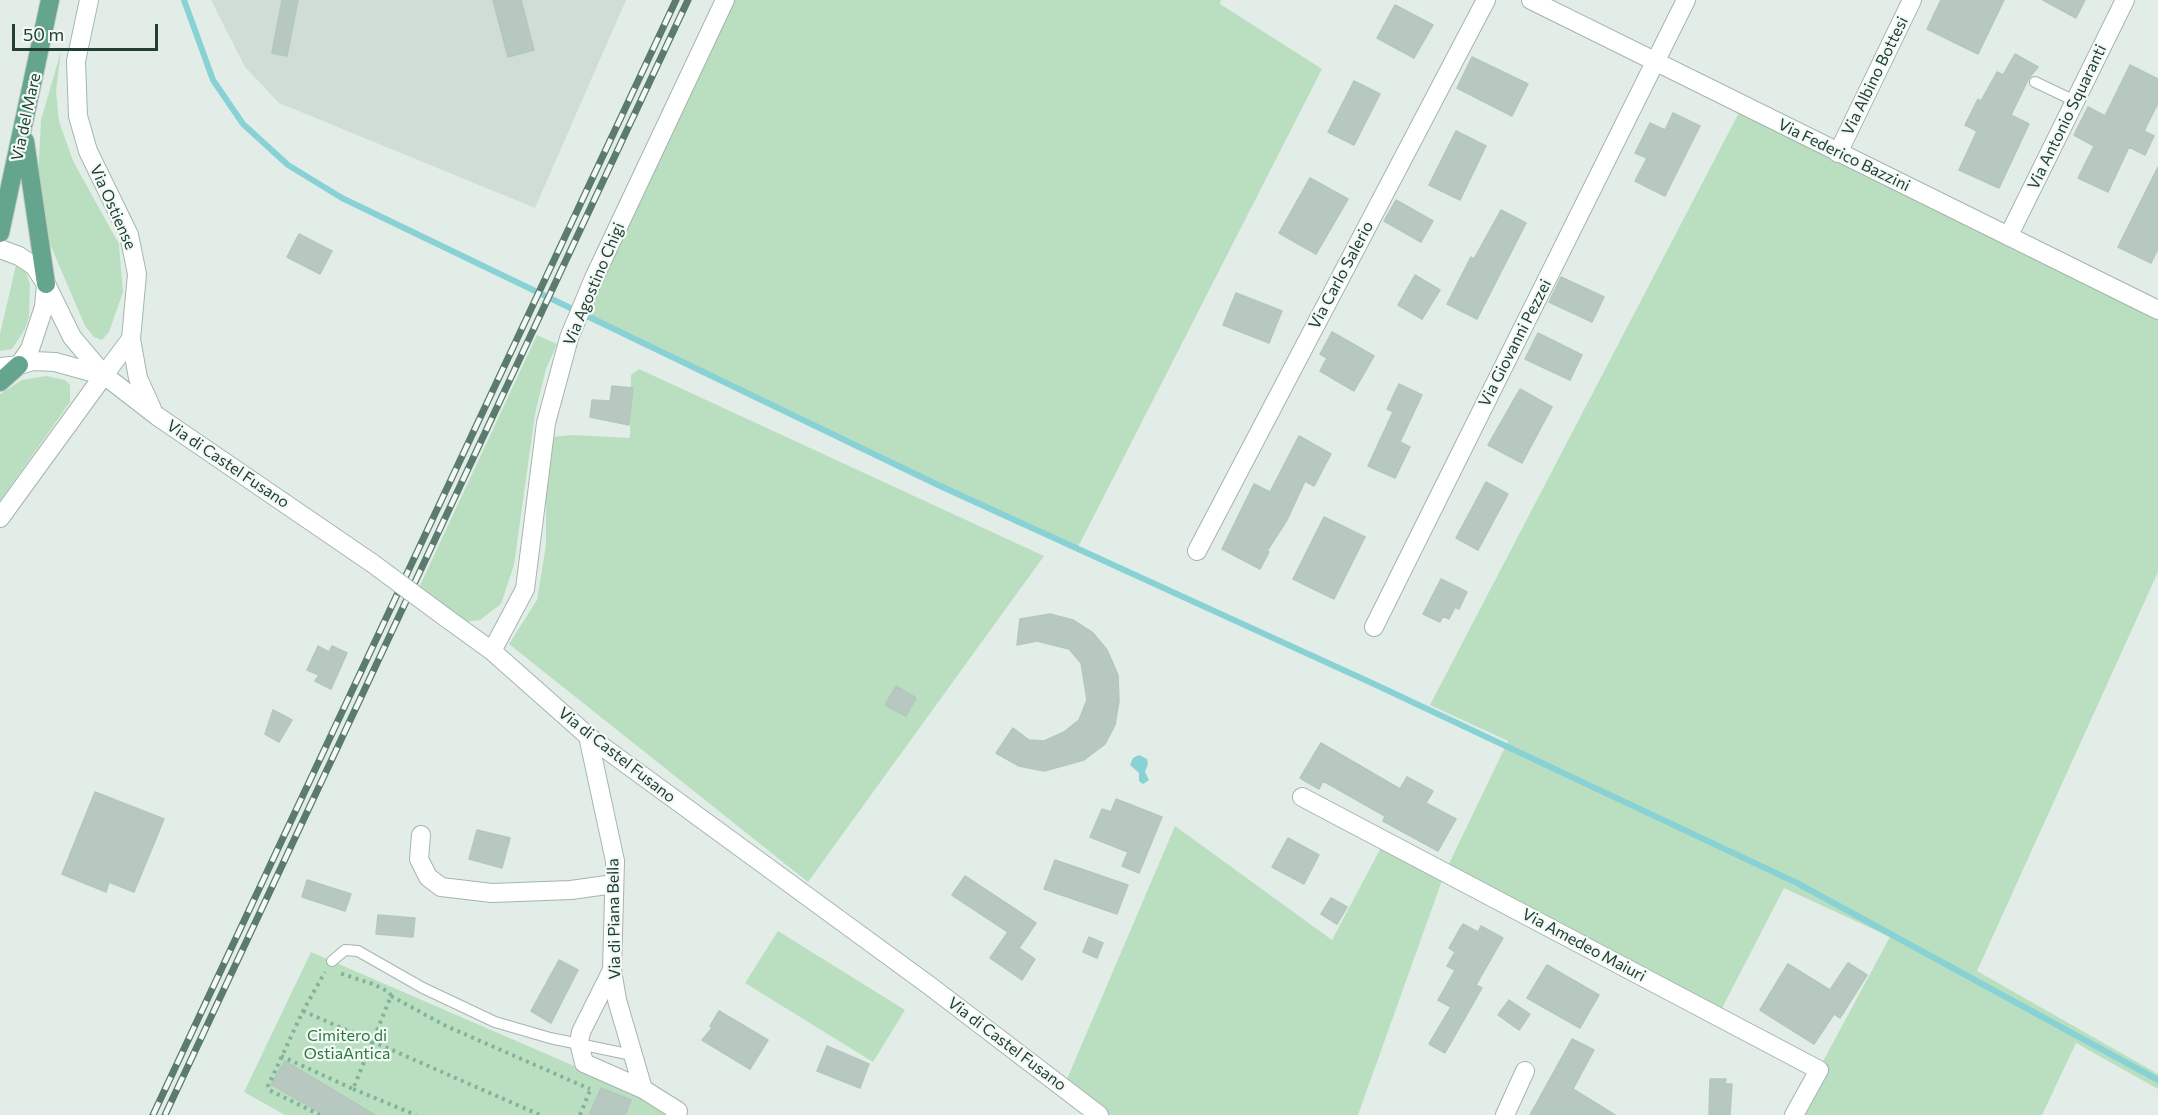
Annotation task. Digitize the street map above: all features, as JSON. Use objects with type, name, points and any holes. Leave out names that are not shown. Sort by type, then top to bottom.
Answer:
[{"type":"main road","name":"Via del Mare","points":[[0,233],[50,0]]},
{"type":"main road","points":[[0,171],[23,130]]},
{"type":"main road","points":[[23,130],[46,284]]},
{"type":"main road","points":[[0,382],[19,365]]},
{"type":"street","name":"Via Ostiense","points":[[0,518],[131,339],[138,291],[135,257],[124,224],[82,135],[75,100],[76,61],[89,0]]},
{"type":"street","name":"Via Agostino Chigi","points":[[492,651],[525,589],[546,423],[569,338],[594,278],[725,0]]},
{"type":"street","name":"Via Carlo Salerio","points":[[1197,551],[1486,0]]},
{"type":"street","name":"Via Federico Bazzini","points":[[1531,0],[1657,60],[1838,153],[2158,310]]},
{"type":"street","name":"Via Giovanni Pezzei","points":[[1374,627],[1686,0]]},
{"type":"street","name":"Via Albino Bottesi","points":[[1838,153],[1912,0]]},
{"type":"street","name":"Via Antonio Squaranti","points":[[2009,235],[2125,0]]},
{"type":"street","points":[[0,249],[28,261],[46,284],[72,338],[104,375]]},
{"type":"street","points":[[19,365],[33,342],[44,307],[46,284]]},
{"type":"street","points":[[131,339],[141,388],[157,416]]},
{"type":"street","points":[[0,367],[33,361],[55,362],[104,375]]},
{"type":"street","name":"Via di Castel Fusano","points":[[104,375],[157,416],[372,563],[492,651],[588,736],[930,987],[1099,1115]]},
{"type":"street","name":"Via di Piana Bella","points":[[588,736],[615,861],[612,970],[617,1000],[643,1089]]},
{"type":"street","name":"Via Amedeo Maiuri","points":[[1302,797],[1820,1070],[1794,1115]]},
{"type":"street","points":[[422,835],[419,859],[428,877],[441,887],[492,892],[571,890],[614,884]]},
{"type":"street","points":[[612,970],[581,1032],[579,1042],[590,1076],[643,1089],[680,1114]]},
{"type":"street","points":[[1505,1115],[1525,1071]]},
{"type":"lane","points":[[2035,82],[2075,101]]},
{"type":"lane","points":[[332,961],[345,950],[358,951],[423,988],[495,1022],[550,1038],[579,1042],[614,1053],[632,1055]]},
{"type":"path","points":[[320,1115],[269,1090],[268,1086],[303,1011],[327,969],[373,984],[446,1026],[590,1076],[580,1115]]},
{"type":"path","points":[[353,1089],[392,996]]},
{"type":"path","points":[[303,1011],[540,1115]]},
{"type":"path","points":[[281,1056],[416,1115]]},
{"type":"shaded area","points":[[211,0],[626,0],[535,208],[279,103],[245,67]]},
{"type":"green space","points":[[725,0],[1221,0],[1220,4],[1322,69],[1077,549],[571,307],[594,278]]},
{"type":"green space","points":[[61,51],[56,92],[59,121],[73,161],[119,244],[123,292],[109,332],[102,340],[94,337],[85,326],[47,237],[38,178],[41,120]]},
{"type":"green space","points":[[1743,105],[2158,310],[2158,572],[1977,971],[2158,1074],[2158,1089],[2076,1043],[2042,1115],[1794,1115],[1890,937],[1784,888],[1718,1016],[1445,872],[1508,741],[1430,705]]},
{"type":"green space","points":[[16,265],[25,270],[30,284],[29,317],[25,329],[12,349],[0,351],[0,334]]},
{"type":"green space","points":[[537,335],[557,344],[546,369],[535,414],[514,565],[501,604],[480,620],[464,622],[416,594]]},
{"type":"green space","points":[[639,369],[1044,556],[808,882],[509,644],[537,600],[546,545],[546,480],[552,437],[572,435],[630,438],[631,375]]},
{"type":"green space","points":[[46,376],[65,380],[70,385],[70,402],[0,501],[0,394],[22,380]]},
{"type":"green space","points":[[1175,826],[1332,940],[1385,840],[1445,872],[1358,1115],[1099,1115],[1064,1086]]},
{"type":"green space","points":[[778,931],[905,1010],[873,1062],[745,983]]},
{"type":"green space","name":"Cimitero di OstiaAntica","points":[[311,952],[678,1111],[675,1115],[285,1115],[244,1092]]},
{"type":"water","points":[[1139,755],[1147,759],[1148,764],[1145,772],[1149,780],[1143,784],[1139,781],[1139,773],[1130,765],[1133,758]]},
{"type":"building","points":[[282,0],[298,0],[287,56],[272,53]]},
{"type":"building","points":[[493,0],[521,0],[534,50],[508,57]]},
{"type":"building","points":[[1941,0],[2004,0],[1978,54],[1927,29]]},
{"type":"building","points":[[2043,0],[2085,0],[2076,18]]},
{"type":"building","points":[[1395,5],[1433,25],[1414,58],[1377,38]]},
{"type":"building","points":[[2015,54],[2038,67],[2029,78],[2011,115],[2029,124],[1999,188],[1959,170],[1977,131],[1965,125],[1978,99],[1981,101],[1997,72],[2003,75]]},
{"type":"building","points":[[1472,57],[1528,84],[1512,116],[1457,88]]},
{"type":"building","points":[[2130,65],[2158,79],[2158,103],[2144,131],[2154,136],[2145,155],[2129,147],[2108,192],[2078,178],[2094,146],[2074,135],[2088,107],[2105,116]]},
{"type":"building","points":[[1354,81],[1380,94],[1354,145],[1328,132]]},
{"type":"building","points":[[1673,113],[1700,126],[1665,196],[1635,181],[1647,158],[1635,153],[1650,123],[1665,130]]},
{"type":"building","points":[[1456,131],[1486,146],[1460,200],[1429,185]]},
{"type":"building","points":[[2158,167],[2158,249],[2151,263],[2118,247]]},
{"type":"building","points":[[1310,178],[1348,199],[1316,254],[1279,233]]},
{"type":"building","points":[[1396,200],[1433,221],[1421,242],[1384,221]]},
{"type":"building","points":[[1501,210],[1526,223],[1477,319],[1447,304],[1471,257],[1474,259]]},
{"type":"building","points":[[299,234],[332,251],[320,274],[287,257]]},
{"type":"building","points":[[1415,275],[1440,290],[1422,319],[1398,305]]},
{"type":"building","points":[[1561,277],[1604,297],[1592,322],[1549,302]]},
{"type":"building","points":[[1236,293],[1282,311],[1269,343],[1223,325]]},
{"type":"building","points":[[1332,332],[1374,356],[1354,391],[1320,371],[1327,358],[1320,354]]},
{"type":"building","points":[[1538,333],[1582,355],[1570,380],[1525,359]]},
{"type":"building","points":[[1399,384],[1422,395],[1400,442],[1410,447],[1395,478],[1368,466],[1393,412],[1387,409]]},
{"type":"building","points":[[612,386],[633,388],[629,425],[590,417],[592,400],[610,401]]},
{"type":"building","points":[[1520,389],[1552,407],[1522,463],[1488,445]]},
{"type":"building","points":[[1299,436],[1331,454],[1314,486],[1305,481],[1287,520],[1267,551],[1269,552],[1260,569],[1222,549],[1254,484],[1270,492]]},
{"type":"building","points":[[1486,482],[1508,494],[1478,550],[1456,538]]},
{"type":"building","points":[[1324,517],[1365,537],[1334,599],[1293,579]]},
{"type":"building","points":[[1441,579],[1467,592],[1459,609],[1455,607],[1449,619],[1443,616],[1440,622],[1423,614]]},
{"type":"building","points":[[1050,614],[1073,620],[1093,633],[1107,650],[1118,675],[1119,701],[1115,725],[1105,744],[1084,760],[1044,771],[1019,766],[996,753],[1013,728],[1029,740],[1044,741],[1064,732],[1079,720],[1087,700],[1081,663],[1069,649],[1037,641],[1017,645],[1020,619]]},
{"type":"building","points":[[318,646],[329,652],[332,646],[347,653],[331,689],[315,681],[319,675],[307,670]]},
{"type":"building","points":[[896,686],[916,698],[906,716],[885,705]]},
{"type":"building","points":[[273,710],[292,720],[279,742],[265,734]]},
{"type":"building","points":[[1321,743],[1400,789],[1407,777],[1433,791],[1426,803],[1456,819],[1438,851],[1383,821],[1385,816],[1323,781],[1319,789],[1300,778]]},
{"type":"building","points":[[95,792],[164,819],[134,892],[109,882],[106,892],[62,874]]},
{"type":"building","points":[[1116,799],[1162,817],[1139,873],[1122,866],[1128,852],[1090,837],[1102,809],[1111,812]]},
{"type":"building","points":[[477,830],[510,838],[502,868],[469,859]]},
{"type":"building","points":[[1288,838],[1319,855],[1304,884],[1272,867]]},
{"type":"building","points":[[1055,860],[1128,885],[1117,914],[1044,889]]},
{"type":"building","points":[[965,876],[1036,923],[1019,948],[1035,959],[1022,980],[990,958],[1008,932],[952,895]]},
{"type":"building","points":[[307,880],[351,894],[345,911],[302,897]]},
{"type":"building","points":[[1331,898],[1347,907],[1337,924],[1321,914]]},
{"type":"building","points":[[378,915],[415,918],[413,937],[376,934]]},
{"type":"building","points":[[1463,924],[1478,932],[1481,926],[1503,938],[1476,985],[1482,988],[1445,1053],[1429,1044],[1451,1007],[1438,1000],[1455,970],[1447,966],[1455,952],[1449,948]]},
{"type":"building","points":[[1089,937],[1103,943],[1097,958],[1083,952]]},
{"type":"building","points":[[559,960],[578,970],[551,1023],[531,1011]]},
{"type":"building","points":[[1848,963],[1867,975],[1840,1018],[1834,1014],[1814,1044],[1760,1010],[1788,964],[1830,990]]},
{"type":"building","points":[[1547,965],[1599,995],[1580,1028],[1527,998]]},
{"type":"building","points":[[1509,1000],[1530,1014],[1519,1030],[1498,1015]]},
{"type":"building","points":[[719,1011],[768,1040],[750,1069],[702,1040],[712,1028],[710,1026]]},
{"type":"building","points":[[1572,1039],[1594,1050],[1573,1089],[1615,1115],[1530,1115]]},
{"type":"building","points":[[827,1046],[869,1064],[860,1088],[817,1071]]},
{"type":"building","points":[[285,1061],[375,1115],[324,1115],[271,1084]]},
{"type":"building","points":[[1710,1079],[1726,1079],[1725,1084],[1732,1084],[1730,1115],[1709,1115]]},
{"type":"building","points":[[601,1088],[631,1100],[625,1115],[589,1115]]},
{"type":"waterway","points":[[184,0],[213,80],[243,124],[288,165],[342,198],[938,485],[1374,684],[1797,883],[2158,1080]]},
{"type":"railway","points":[[153,1115],[676,0]]},
{"type":"railway","points":[[165,1115],[688,0]]}]
